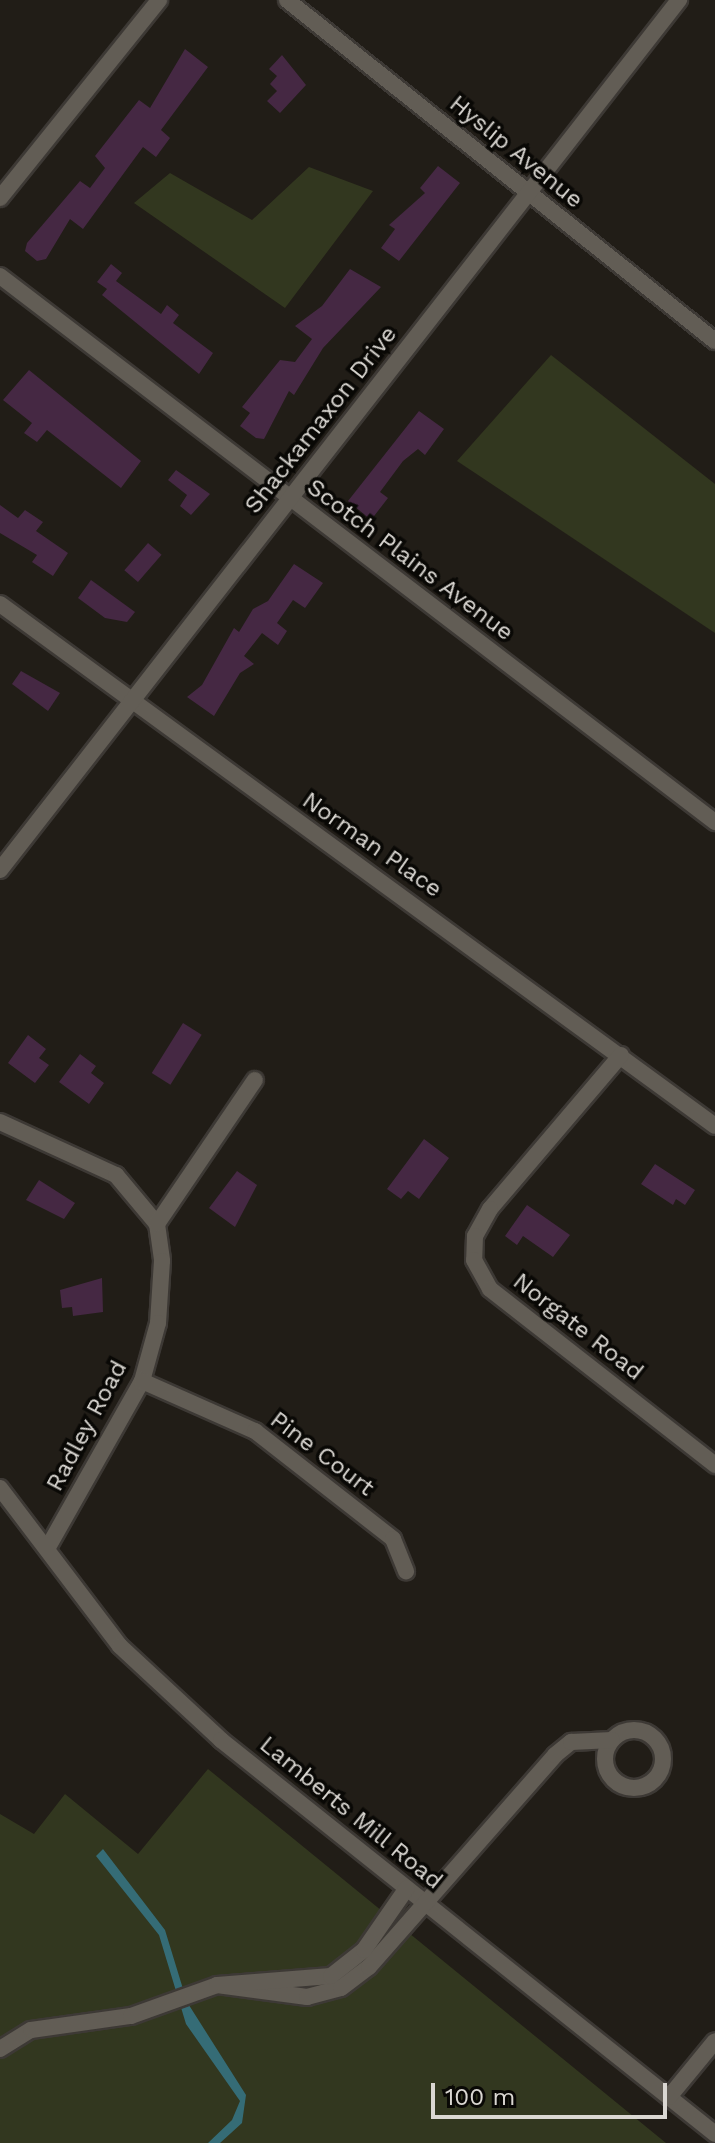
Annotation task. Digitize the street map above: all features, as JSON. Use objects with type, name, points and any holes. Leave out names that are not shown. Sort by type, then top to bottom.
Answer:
[{"type":"street","points":[[0,198],[159,0]]},
{"type":"street","name":"Hyslip Avenue","points":[[287,0],[715,341]]},
{"type":"street","name":"Shackamaxon Drive","points":[[0,870],[679,0]]},
{"type":"street","name":"Scotch Plains Avenue","points":[[0,276],[715,822]]},
{"type":"street","name":"Norman Place","points":[[0,604],[130,703],[621,1055],[715,1126]]},
{"type":"street","name":"Norgate Road","points":[[621,1055],[490,1209],[475,1236],[474,1260],[490,1289],[715,1465]]},
{"type":"street","points":[[0,1122],[116,1175],[157,1224],[255,1080]]},
{"type":"street","name":"Radley Road","points":[[47,1549],[142,1381],[158,1323],[157,1224]]},
{"type":"street","name":"Pine Court","points":[[142,1381],[255,1431],[393,1539],[406,1571]]},
{"type":"street","name":"Lamberts Mill Road","points":[[0,1488],[120,1646],[221,1740],[715,2134]]},
{"type":"street","points":[[217,1985],[297,1996],[341,1988],[369,1967],[422,1901],[555,1755],[571,1742],[612,1740]]},
{"type":"street","points":[[0,2049],[31,2030],[131,2016],[217,1985],[331,1976],[364,1950],[407,1888]]},
{"type":"street","points":[[669,2097],[715,2041]]},
{"type":"green space","points":[[309,167],[373,191],[285,308],[134,203],[170,173],[252,220]]},
{"type":"green space","points":[[551,355],[715,484],[715,633],[457,461]]},
{"type":"green space","points":[[208,1769],[666,2143],[0,2143],[0,1814],[34,1834],[65,1794],[138,1854]]},
{"type":"water","points":[[103,1849],[165,1930],[187,2002],[246,2095],[242,2123],[220,2143],[208,2143],[232,2120],[240,2101],[186,2024],[159,1935],[96,1856]]},
{"type":"building","points":[[185,49],[208,67],[161,130],[170,138],[156,157],[143,147],[83,229],[70,219],[46,259],[37,261],[25,251],[27,243],[80,181],[90,188],[105,168],[95,156],[139,100],[150,108]]},
{"type":"building","points":[[282,55],[306,85],[280,113],[267,101],[277,91],[270,84],[277,76],[269,69]]},
{"type":"building","points":[[438,166],[460,183],[399,261],[381,248],[395,229],[389,225],[425,193],[420,188]]},
{"type":"building","points":[[111,264],[122,273],[116,281],[161,314],[167,305],[179,315],[173,323],[213,353],[199,374],[102,295],[107,289],[97,282]]},
{"type":"building","points":[[350,269],[381,287],[323,348],[294,395],[289,391],[264,439],[256,438],[240,426],[250,413],[242,407],[280,360],[295,362],[312,339],[295,326],[322,306]]},
{"type":"building","points":[[29,370],[141,461],[121,488],[47,430],[37,442],[24,433],[32,423],[3,400]]},
{"type":"building","points":[[419,411],[444,429],[425,455],[418,449],[403,461],[380,492],[388,498],[371,520],[348,501]]},
{"type":"building","points":[[176,470],[210,494],[191,515],[180,506],[187,495],[168,480]]},
{"type":"building","points":[[0,505],[18,518],[25,510],[43,522],[36,531],[68,553],[53,576],[32,562],[37,555],[0,533]]},
{"type":"building","points":[[148,543],[162,555],[138,582],[124,570]]},
{"type":"building","points":[[294,564],[323,583],[305,608],[293,600],[277,623],[287,631],[278,645],[262,633],[244,656],[254,664],[240,673],[214,716],[187,697],[202,685],[234,628],[239,632],[253,609],[268,601]]},
{"type":"building","points":[[91,580],[135,612],[127,622],[105,618],[78,598]]},
{"type":"building","points":[[21,671],[60,693],[48,711],[12,684]]},
{"type":"building","points":[[183,1023],[202,1035],[170,1085],[152,1073]]},
{"type":"building","points":[[28,1035],[46,1049],[39,1058],[49,1065],[35,1083],[8,1063]]},
{"type":"building","points":[[80,1054],[96,1066],[91,1073],[104,1083],[89,1104],[59,1082]]},
{"type":"building","points":[[424,1139],[449,1158],[419,1199],[408,1191],[401,1199],[387,1189]]},
{"type":"building","points":[[655,1164],[695,1190],[685,1205],[676,1199],[673,1205],[641,1184]]},
{"type":"building","points":[[237,1171],[257,1185],[235,1227],[209,1208]]},
{"type":"building","points":[[39,1180],[75,1203],[64,1219],[26,1200]]},
{"type":"building","points":[[527,1205],[570,1235],[553,1257],[523,1236],[517,1245],[505,1236]]},
{"type":"building","points":[[102,1278],[103,1312],[73,1316],[72,1307],[62,1308],[60,1290]]}]
